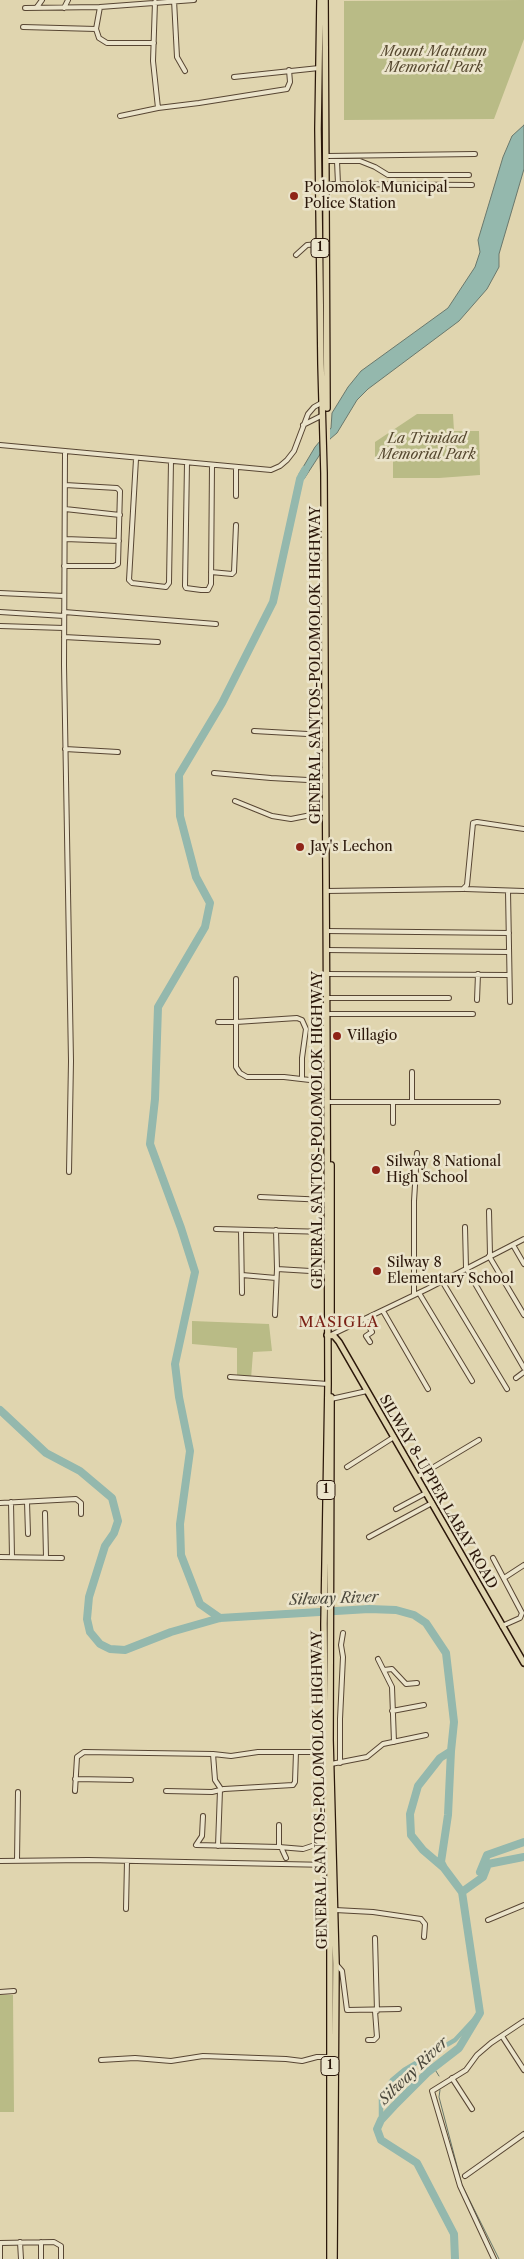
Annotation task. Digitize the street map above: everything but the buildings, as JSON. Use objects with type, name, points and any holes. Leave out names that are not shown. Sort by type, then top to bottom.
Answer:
[{"type":"highway","name":"1","points":[[320,0],[318,68],[320,244],[323,415],[325,426]]},
{"type":"highway","name":"1","points":[[325,0],[327,159],[325,426],[328,891],[327,1272],[329,1335],[325,1752],[332,1865],[330,2259]]},
{"type":"highway","name":"GENERAL SANTOS-POLOMOLOK HIGHWAY","points":[[325,457],[328,891]]},
{"type":"highway","name":"GENERAL SANTOS-POLOMOLOK HIGHWAY","points":[[327,1596],[331,1399],[329,1335],[330,1014],[328,998]]},
{"type":"highway","name":"GENERAL SANTOS-POLOMOLOK HIGHWAY","points":[[327,1624],[336,1964],[334,2259]]},
{"type":"main road","name":"SILWAY 8-UPPER LABAY ROAD","points":[[329,1335],[339,1342],[524,1663]]},
{"type":"street","points":[[36,7],[42,0]]},
{"type":"street","points":[[64,8],[68,0]]},
{"type":"street","points":[[174,0],[177,56],[185,71]]},
{"type":"street","points":[[26,8],[100,7],[193,0]]},
{"type":"street","points":[[155,2],[154,76],[158,108]]},
{"type":"street","points":[[100,7],[96,29],[99,38],[107,43],[154,43]]},
{"type":"street","points":[[23,27],[96,29]]},
{"type":"street","points":[[234,76],[318,68]]},
{"type":"street","points":[[120,116],[158,108],[286,89],[290,82],[289,70]]},
{"type":"street","points":[[327,159],[475,154]]},
{"type":"street","points":[[327,159],[360,161],[388,175],[468,175]]},
{"type":"street","points":[[337,161],[338,184]]},
{"type":"street","points":[[327,184],[472,185]]},
{"type":"street","points":[[296,255],[307,245],[320,244]]},
{"type":"street","points":[[0,445],[267,470],[280,466],[294,451],[311,410],[323,402]]},
{"type":"street","points":[[303,426],[323,415]]},
{"type":"street","points":[[65,452],[64,637],[71,1061],[70,1172]]},
{"type":"street","points":[[136,459],[129,580],[166,587],[169,583],[171,461]]},
{"type":"street","points":[[187,463],[185,588],[208,590],[211,584],[212,465]]},
{"type":"street","points":[[236,467],[236,496]]},
{"type":"street","points":[[64,566],[116,566],[118,563],[120,515],[120,491],[118,489],[65,485]]},
{"type":"street","points":[[65,509],[120,515]]},
{"type":"street","points":[[211,572],[232,574],[234,572],[236,525]]},
{"type":"street","points":[[64,539],[119,541]]},
{"type":"street","points":[[0,593],[64,596]]},
{"type":"street","points":[[0,612],[64,614],[216,624]]},
{"type":"street","points":[[0,626],[64,628]]},
{"type":"street","points":[[64,637],[158,642]]},
{"type":"street","points":[[254,731],[326,735]]},
{"type":"street","points":[[65,749],[118,752]]},
{"type":"street","points":[[214,772],[291,780],[326,781]]},
{"type":"street","points":[[235,801],[272,816],[291,819],[326,812]]},
{"type":"street","points":[[465,889],[469,873],[473,823],[524,829]]},
{"type":"street","points":[[328,891],[441,891],[465,889],[524,891]]},
{"type":"street","points":[[508,891],[510,1002]]},
{"type":"street","points":[[328,931],[509,933]]},
{"type":"street","points":[[328,950],[509,952]]},
{"type":"street","points":[[328,974],[509,975]]},
{"type":"street","points":[[477,1000],[478,974]]},
{"type":"street","points":[[236,979],[236,1067],[240,1073],[247,1077],[302,1078],[328,1082]]},
{"type":"street","points":[[328,998],[449,998]]},
{"type":"street","points":[[330,1014],[473,1014]]},
{"type":"street","points":[[218,1022],[297,1018],[302,1020],[306,1029],[302,1058],[302,1078]]},
{"type":"street","points":[[412,1072],[412,1102]]},
{"type":"street","points":[[330,1102],[498,1102]]},
{"type":"street","points":[[393,1102],[394,1123]]},
{"type":"street","points":[[417,1153],[414,1201],[416,1294],[472,1381]]},
{"type":"street","points":[[260,1196],[327,1200]]},
{"type":"street","points":[[489,1211],[490,1256],[524,1315]]},
{"type":"street","points":[[465,1228],[466,1268],[524,1368]]},
{"type":"street","points":[[216,1229],[327,1232]]},
{"type":"street","points":[[242,1230],[242,1293]]},
{"type":"street","points":[[275,1315],[276,1230]]},
{"type":"street","points":[[329,1335],[383,1311],[524,1239]]},
{"type":"street","points":[[513,1244],[524,1264]]},
{"type":"street","points":[[277,1269],[327,1272]]},
{"type":"street","points":[[242,1275],[276,1278]]},
{"type":"street","points":[[442,1281],[507,1389]]},
{"type":"street","points":[[383,1311],[428,1389]]},
{"type":"street","points":[[365,1319],[372,1332],[366,1336],[370,1342]]},
{"type":"street","points":[[516,1378],[524,1372]]},
{"type":"street","points":[[230,1377],[328,1384]]},
{"type":"street","points":[[331,1399],[367,1391]]},
{"type":"street","points":[[347,1467],[394,1436]]},
{"type":"street","points":[[418,1477],[479,1440]]},
{"type":"street","points":[[396,1509],[426,1493]]},
{"type":"street","points":[[0,1503],[76,1499],[82,1503],[81,1514]]},
{"type":"street","points":[[11,1502],[12,1557]]},
{"type":"street","points":[[27,1502],[28,1534]]},
{"type":"street","points":[[369,1538],[432,1502]]},
{"type":"street","points":[[45,1513],[46,1557]]},
{"type":"street","points":[[0,1557],[62,1558]]},
{"type":"street","points":[[493,1558],[522,1613],[520,1618],[502,1626]]},
{"type":"street","points":[[504,1578],[524,1566]]},
{"type":"street","points":[[340,1763],[343,1657],[341,1645],[343,1633]]},
{"type":"street","points":[[378,1659],[392,1687],[394,1742]]},
{"type":"street","points":[[384,1670],[392,1669],[406,1684],[417,1683]]},
{"type":"street","points":[[392,1711],[424,1705]]},
{"type":"street","points":[[331,1764],[367,1757],[379,1747],[426,1735]]},
{"type":"street","points":[[75,1791],[77,1757],[84,1752],[213,1754],[231,1756],[258,1752],[325,1752]]},
{"type":"street","points":[[166,1791],[200,1792],[293,1785],[295,1782],[296,1752]]},
{"type":"street","points":[[213,1754],[216,1780],[220,1790],[218,1846]]},
{"type":"street","points":[[75,1779],[131,1780]]},
{"type":"street","points":[[17,1860],[18,1792]]},
{"type":"street","points":[[203,1816],[202,1836],[195,1845],[303,1849],[312,1846]]},
{"type":"street","points":[[279,1825],[280,1847],[286,1858]]},
{"type":"street","points":[[126,1909],[127,1860]]},
{"type":"street","points":[[0,1861],[127,1860],[332,1865]]},
{"type":"street","points":[[488,1920],[524,1906]]},
{"type":"street","points":[[335,1910],[373,1912],[421,1919],[425,1924],[424,1937]]},
{"type":"street","points":[[368,2040],[374,2040],[377,2036],[375,1938]]},
{"type":"street","points":[[336,1964],[342,1974],[347,2010],[376,2011],[399,2009]]},
{"type":"street","points":[[0,1992],[14,1991]]},
{"type":"street","points":[[494,2259],[460,2186],[432,2093],[436,2087],[466,2070],[477,2055],[524,2021]]},
{"type":"street","points":[[502,2036],[524,2070]]},
{"type":"street","points":[[101,2060],[135,2058],[182,2060],[203,2056],[302,2061],[330,2057]]},
{"type":"street","points":[[452,2078],[472,2109]]},
{"type":"street","points":[[465,2176],[524,2134]]},
{"type":"street","points":[[20,2242],[21,2259]]},
{"type":"street","points":[[41,2242],[41,2259]]},
{"type":"street","points":[[0,2259],[0,2243],[54,2242],[60,2245],[61,2259]]},
{"type":"green space","name":"Mount Matutum Memorial Park","points":[[524,0],[524,39],[494,119],[344,120],[344,1]]},
{"type":"green space","name":"La Trinidad Memorial Park","points":[[417,414],[453,414],[454,431],[479,431],[480,475],[439,478],[393,478],[393,461],[375,461],[375,442]]},
{"type":"green space","points":[[192,1321],[269,1324],[272,1351],[253,1352],[251,1379],[237,1378],[237,1348],[192,1344]]},
{"type":"green space","points":[[0,1995],[13,1995],[14,2112],[0,2112]]},
{"type":"water","points":[[524,125],[524,169],[499,254],[499,267],[487,289],[459,321],[368,389],[357,400],[337,433],[330,439],[304,479],[300,479],[299,474],[315,447],[331,428],[332,413],[348,387],[361,371],[448,308],[475,267],[480,252],[478,240],[503,157],[512,136]]},
{"type":"pier","points":[[330,420],[330,444],[320,459],[320,437],[329,427]]},
{"type":"waterway","points":[[220,1618],[200,1604],[181,1555],[180,1524],[190,1451],[179,1397],[175,1364],[195,1272],[150,1144],[155,1099],[158,1007],[205,927],[210,903],[196,877],[180,816],[179,775],[222,703],[273,602],[300,479],[305,470]]},
{"type":"waterway","name":"Silway River","points":[[0,1410],[46,1453],[80,1471],[112,1498],[118,1521],[114,1533],[105,1546],[89,1597],[87,1619],[90,1632],[100,1644],[110,1649],[125,1650],[171,1632],[220,1618],[369,1609],[396,1610],[414,1615],[426,1623],[446,1653],[454,1722],[451,1751],[440,1758],[418,1786],[410,1814],[411,1835],[423,1850],[444,1868],[462,1892],[480,2013],[459,2048],[428,2072],[381,2120],[377,2129],[381,2140],[417,2163],[454,2234],[455,2259]]},
{"type":"waterway","points":[[444,1868],[441,1862],[448,1815],[451,1751]]},
{"type":"waterway","points":[[480,1872],[487,1855],[524,1842]]},
{"type":"waterway","points":[[462,1892],[483,1877],[488,1864],[524,1857]]},
{"type":"waterway","points":[[381,2120],[381,2096],[392,2080],[404,2070],[455,2040],[480,2013]]},
{"type":"waterway","points":[[434,2068],[439,2076]]},
{"type":"waterway","points":[[440,2090],[439,2097],[462,2185],[499,2259]]},
{"type":"place","name":"Polomolok Municipal Police Station","points":[[294,196]]},
{"type":"place","name":"Jay's Lechon","points":[[300,847]]},
{"type":"place","name":"Villagio","points":[[337,1036]]},
{"type":"place","name":"Silway 8 National High School","points":[[376,1170]]},
{"type":"place","name":"Silway 8 Elementary School","points":[[377,1271]]},
{"type":"district","name":"MASIGLA","points":[[339,1323]]}]
